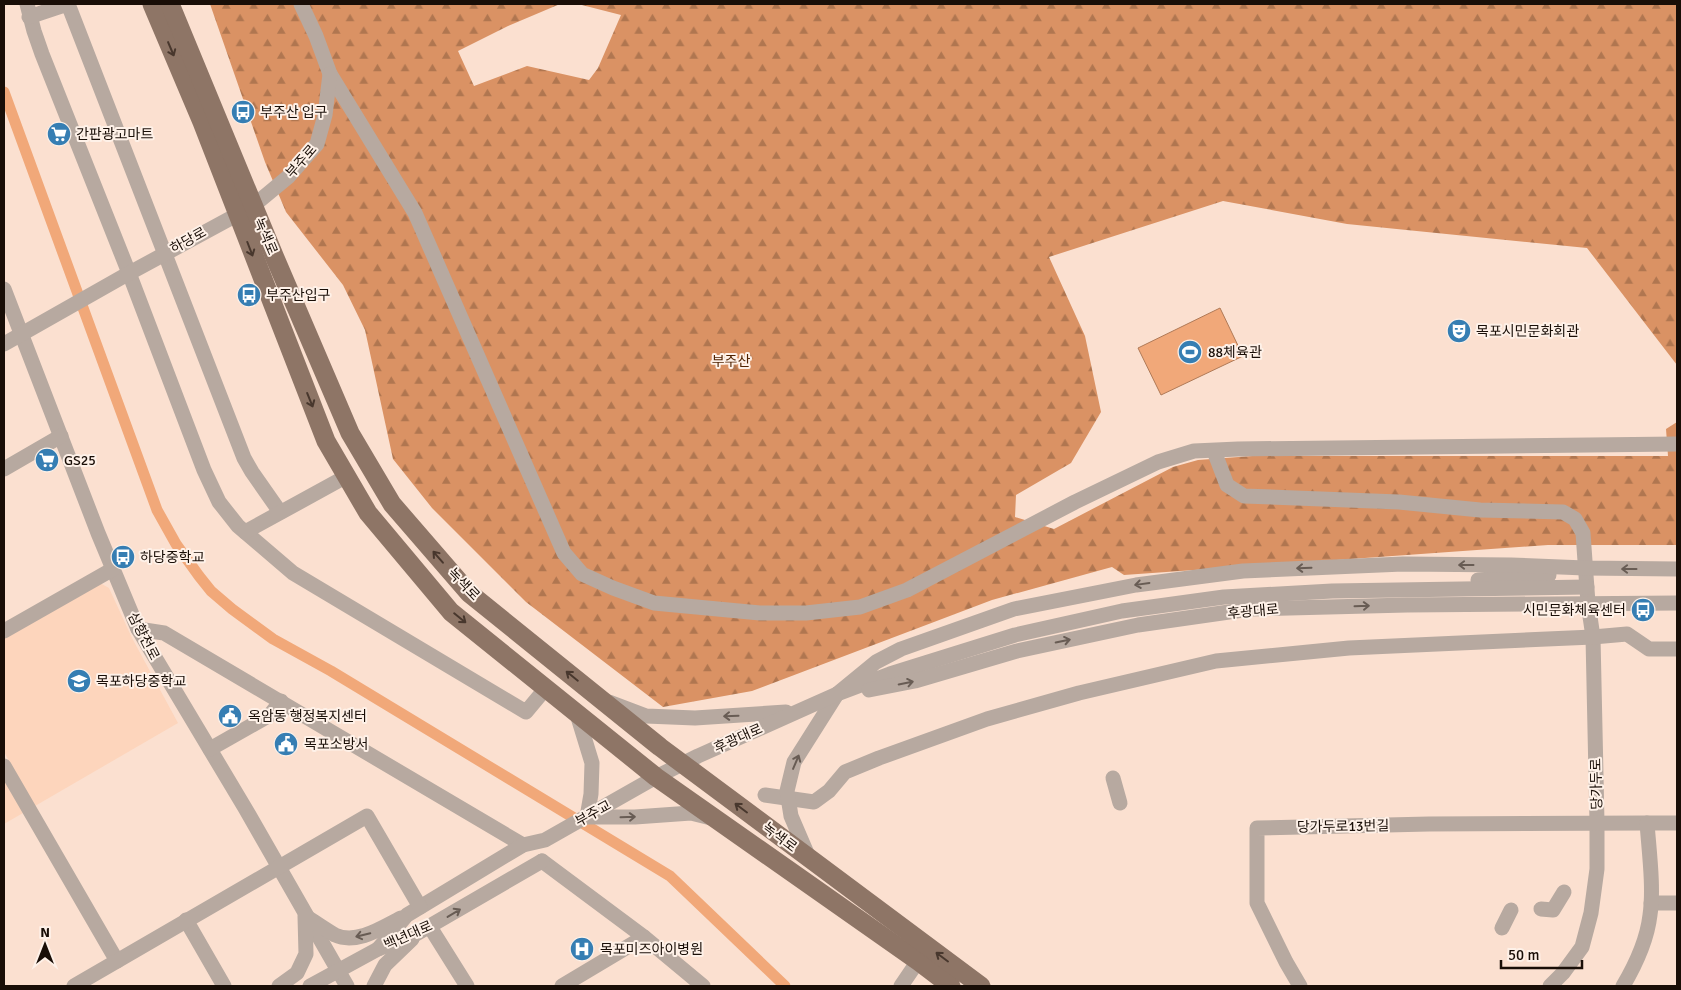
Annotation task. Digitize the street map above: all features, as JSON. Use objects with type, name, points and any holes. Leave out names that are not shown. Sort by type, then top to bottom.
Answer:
[{"type":"main road","name":"녹색로","points":[[152,4],[202,122],[350,433],[392,504],[469,593],[660,747],[981,986]]},
{"type":"main road","name":"녹색로","points":[[170,4],[245,209],[326,441],[368,513],[451,612],[577,714],[649,782],[714,818],[951,986]]},
{"type":"street","points":[[280,512],[256,479],[244,458],[68,4],[28,10],[127,274],[218,502],[244,532],[292,573],[526,712],[546,688]]},
{"type":"street","points":[[301,4],[316,36],[330,74],[415,213],[564,553],[582,574],[654,603],[760,613],[806,613],[860,607],[907,590],[1075,502],[1158,462],[1194,451],[1677,444]]},
{"type":"street","name":"부주로","points":[[245,209],[288,177],[317,144],[325,115],[330,74]]},
{"type":"street","name":"하당로","points":[[22,334],[245,209]]},
{"type":"street","name":"삼향천로","points":[[4,289],[138,629],[210,748],[347,986]]},
{"type":"street","points":[[4,344],[22,334]]},
{"type":"street","points":[[4,469],[61,436]]},
{"type":"street","name":"당가두로","points":[[1214,451],[1227,485],[1244,496],[1400,502],[1480,510],[1563,512],[1575,519],[1583,533],[1588,603],[1593,637],[1598,822],[1597,869],[1591,914],[1582,947],[1563,973],[1550,986]]},
{"type":"street","points":[[244,532],[347,476]]},
{"type":"street","name":"후광대로","points":[[837,694],[880,669],[1014,627],[1132,600],[1214,589],[1323,582],[1444,582],[1557,574],[1585,568],[1677,569]]},
{"type":"street","points":[[4,631],[113,569]]},
{"type":"street","name":"후광대로","points":[[649,782],[698,756],[798,711],[890,674],[1016,634],[1122,611],[1224,597],[1332,591],[1587,587]]},
{"type":"street","name":"후광대로","points":[[837,694],[915,681],[1017,651],[1138,625],[1250,609],[1408,604],[1677,603]]},
{"type":"street","points":[[138,629],[164,633],[524,845]]},
{"type":"street","points":[[765,795],[814,802],[829,791],[845,772],[988,719],[1078,693],[1216,661],[1350,648],[1627,634],[1649,649],[1677,649]]},
{"type":"street","points":[[809,858],[791,816],[787,791],[794,762],[837,694]]},
{"type":"street","points":[[601,699],[646,716],[695,718],[749,716],[798,711]]},
{"type":"street","points":[[210,748],[270,715],[281,702]]},
{"type":"street","points":[[577,714],[590,756],[593,776],[587,817],[691,814],[714,818]]},
{"type":"street","points":[[4,766],[117,961]]},
{"type":"street","points":[[1113,778],[1120,803]]},
{"type":"street","name":"부주교","points":[[524,845],[545,840],[649,782]]},
{"type":"street","points":[[74,986],[367,816],[414,911],[362,936],[347,938],[337,936],[305,916]]},
{"type":"street","points":[[1598,822],[1677,823]]},
{"type":"street","name":"당가두로13번길","points":[[1300,986],[1257,903],[1257,828],[1598,822]]},
{"type":"street","points":[[1623,986],[1633,970],[1644,943],[1650,916],[1648,823]]},
{"type":"street","points":[[545,840],[542,861],[644,937],[703,986]]},
{"type":"street","name":"백년대로","points":[[378,949],[414,911],[524,845]]},
{"type":"street","name":"백년대로","points":[[378,949],[430,927],[542,861]]},
{"type":"street","points":[[1541,909],[1553,910],[1564,892]]},
{"type":"street","points":[[1651,902],[1677,903]]},
{"type":"street","points":[[1502,928],[1511,910]]},
{"type":"street","points":[[279,986],[297,973],[306,954],[305,916]]},
{"type":"street","points":[[186,920],[224,986]]},
{"type":"street","points":[[430,927],[467,986]]},
{"type":"street","points":[[374,986],[385,965],[416,934]]},
{"type":"street","points":[[562,986],[644,937]]},
{"type":"street","points":[[310,986],[378,949]]},
{"type":"street","points":[[901,986],[918,961]]},
{"type":"shaded area","name":"88체육관","points":[[1220,308],[1243,356],[1161,395],[1138,348]]},
{"type":"shaded area","name":"목포하당중학교","points":[[100,583],[109,588],[132,638],[178,723],[35,806],[4,752],[4,637]]},
{"type":"shaded area","points":[[4,779],[23,813],[4,824]]},
{"type":"green space","name":"부주산","points":[[210,4],[560,4],[508,26],[458,51],[474,86],[527,66],[589,80],[598,68],[621,15],[578,4],[1677,4],[1677,365],[1587,248],[1347,224],[1223,201],[1049,257],[1085,336],[1101,412],[1071,463],[1016,495],[1015,517],[1054,529],[1173,467],[1198,460],[1252,456],[1668,456],[1666,429],[1677,422],[1677,545],[1548,545],[1124,575],[1112,567],[992,600],[752,691],[663,707],[526,602],[432,508],[393,459],[365,330],[343,285],[286,212],[265,162]]},
{"type":"waterway","points":[[4,92],[157,510],[176,544],[211,591],[273,639],[331,671],[670,876],[785,986]]},
{"type":"place","name":"부주산 입구","points":[[243,112]]},
{"type":"place","name":"간판광고마트","points":[[59,134]]},
{"type":"place","name":"부주산입구","points":[[249,295]]},
{"type":"place","name":"목포시민문화회관","points":[[1459,331]]},
{"type":"place","name":"88체육관","points":[[1190,352]]},
{"type":"place","name":"GS25","points":[[47,460]]},
{"type":"place","name":"하당중학교","points":[[123,557]]},
{"type":"place","name":"시민문화체육센터","points":[[1643,610]]},
{"type":"place","name":"목포하당중학교","points":[[79,681]]},
{"type":"place","name":"옥암동 행정복지센터","points":[[230,716]]},
{"type":"place","name":"목포소방서","points":[[286,744]]},
{"type":"place","name":"목포미즈아이병원","points":[[582,949]]}]
